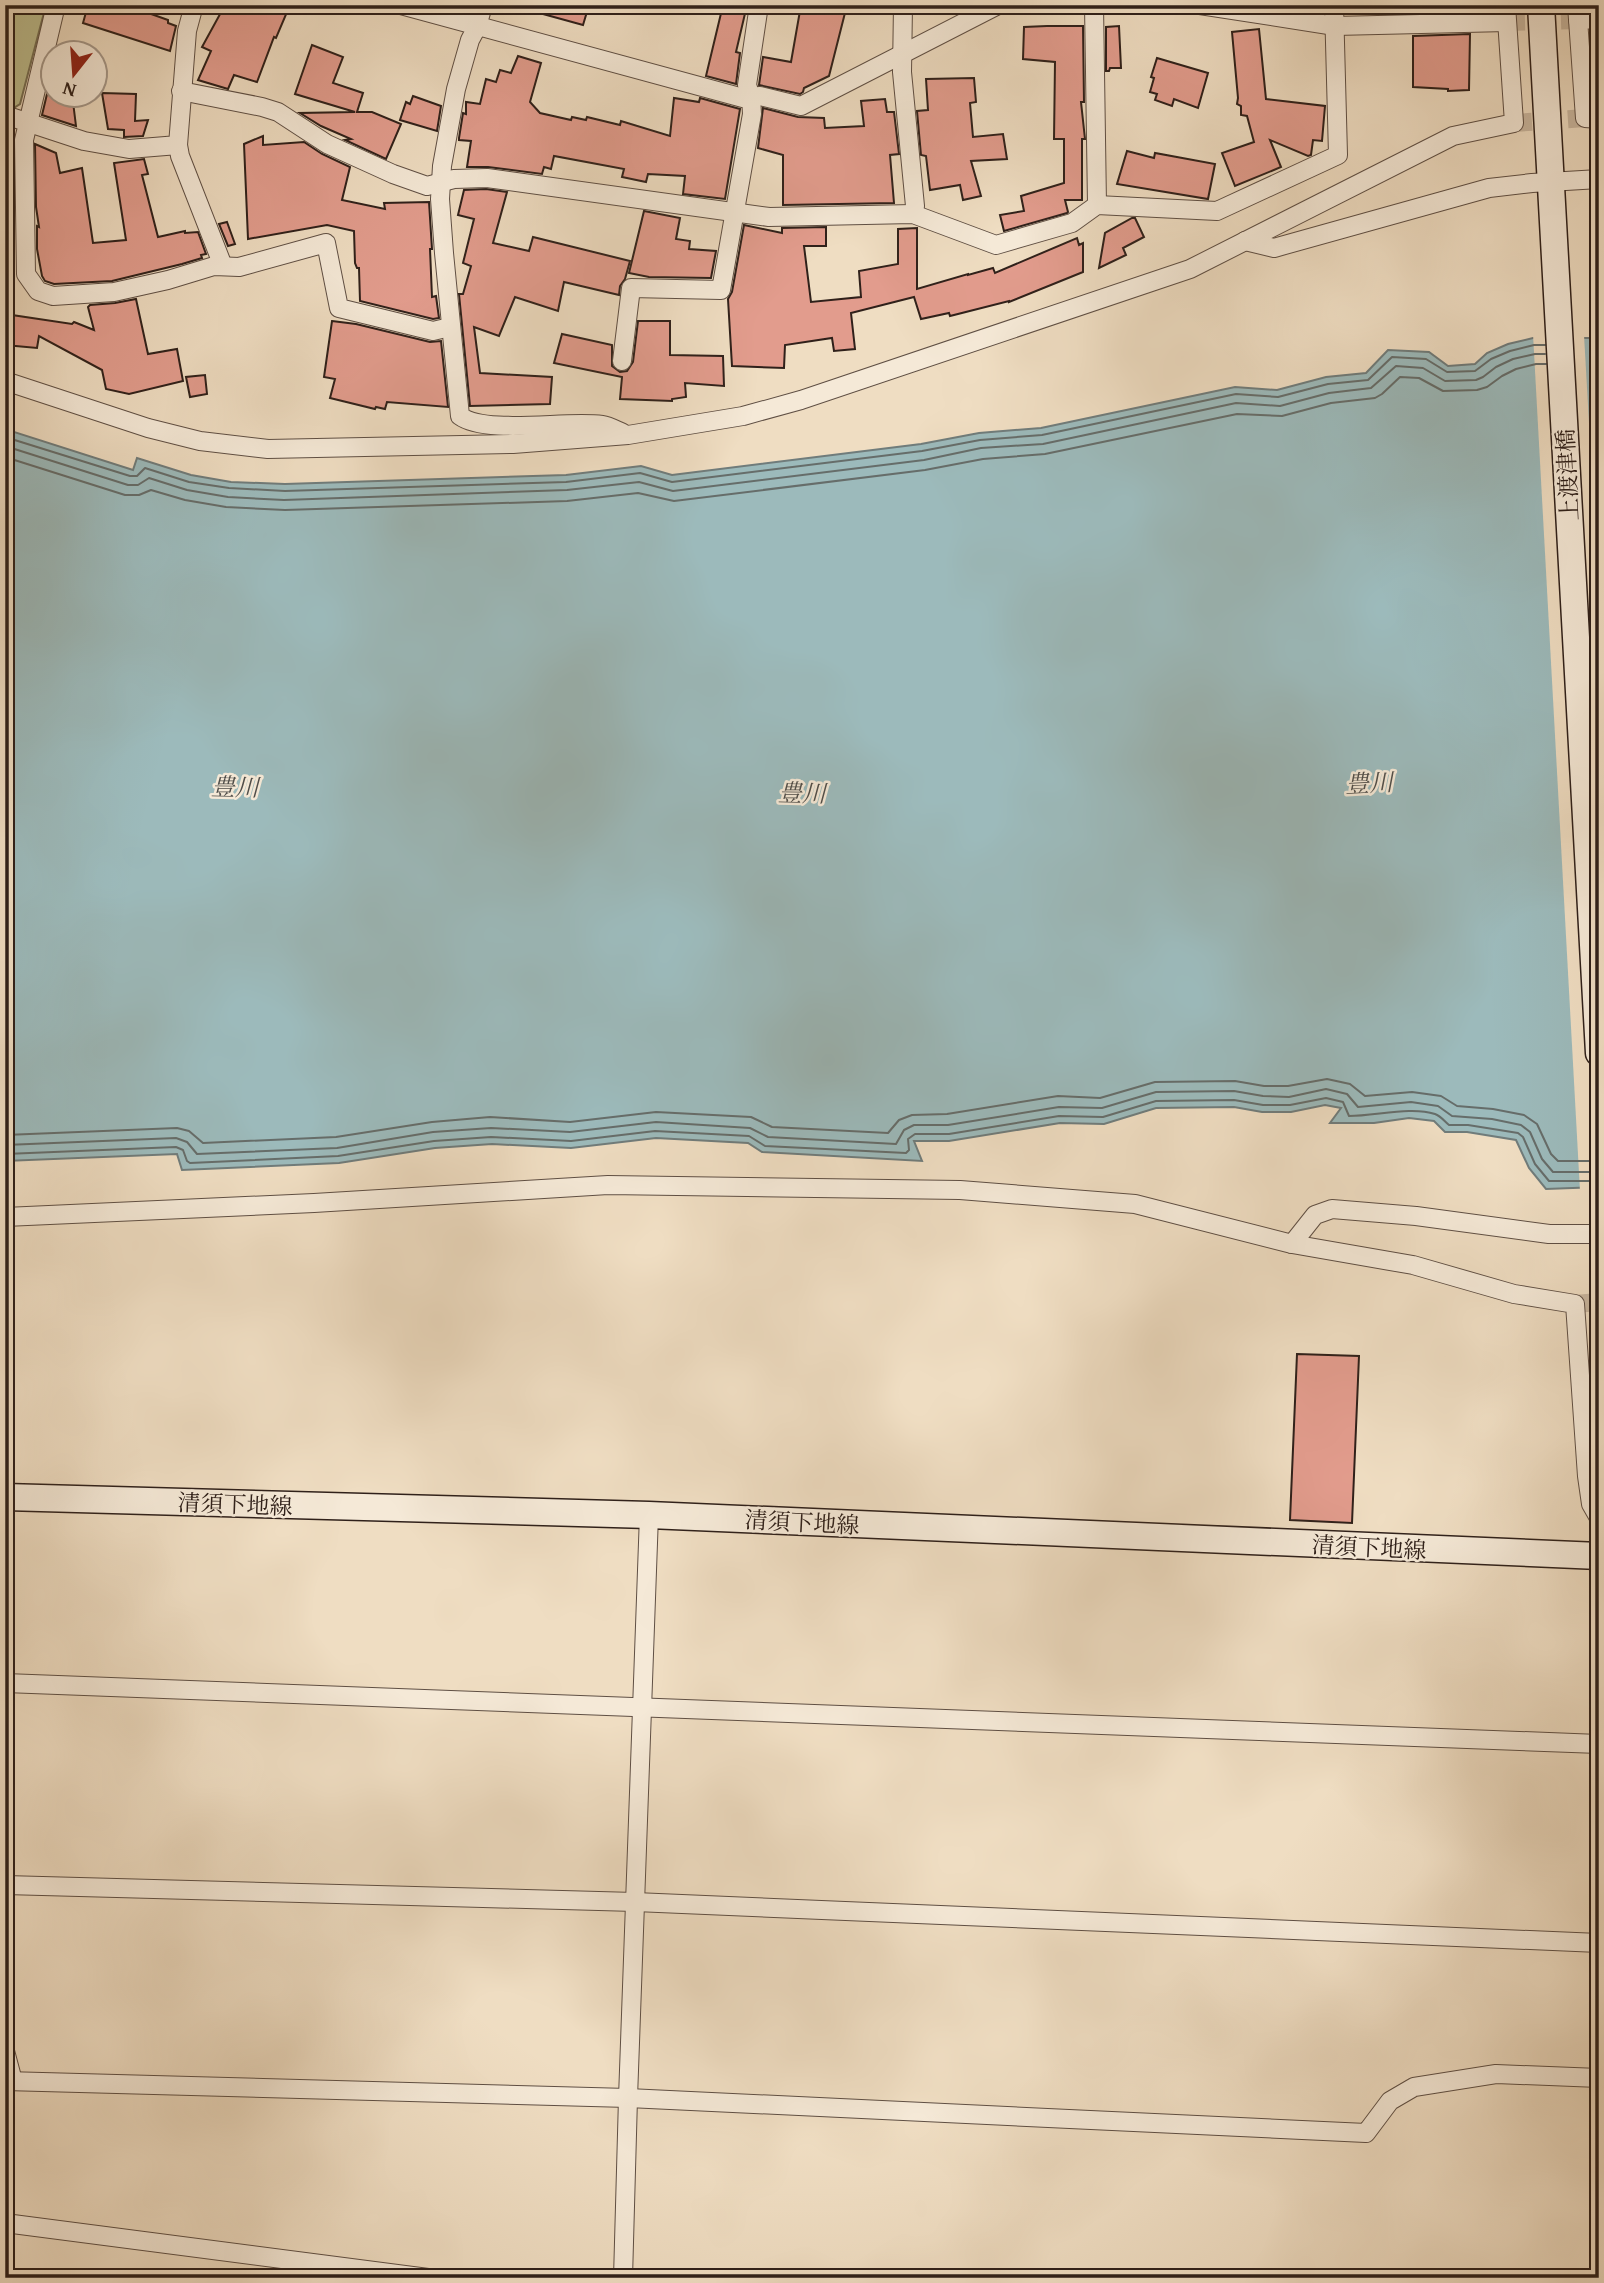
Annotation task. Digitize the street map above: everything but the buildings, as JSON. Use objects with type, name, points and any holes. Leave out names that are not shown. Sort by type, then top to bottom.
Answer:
[{"type":"main road","name":"上渡津橋","points":[[1541,5],[1599,1053]]},
{"type":"main road","name":"清須下地線","points":[[5,1497],[649,1515],[1599,1556]]},
{"type":"street","points":[[56,5],[24,140],[26,274],[38,291],[53,296],[114,292],[214,266],[239,267],[326,243],[339,308],[433,331],[450,327]]},
{"type":"street","points":[[194,5],[187,31],[178,145],[223,266]]},
{"type":"street","points":[[401,5],[743,98],[760,96],[801,107],[998,5]]},
{"type":"street","points":[[484,5],[470,40],[456,89],[441,182],[450,327],[460,416],[468,422],[489,425],[604,425],[628,435]]},
{"type":"street","points":[[622,362],[631,288],[721,290],[752,114],[747,85],[758,5]]},
{"type":"street","points":[[904,5],[902,72],[915,206],[913,215]]},
{"type":"street","points":[[1094,5],[1093,93],[1097,205]]},
{"type":"street","points":[[5,380],[148,428],[200,441],[268,449],[513,444],[628,435],[743,416],[801,400],[1191,269],[1453,136],[1514,123],[1507,14],[1335,26],[1200,5]]},
{"type":"street","points":[[181,91],[262,107],[278,113],[327,144],[393,174],[427,186],[454,179],[487,178],[734,214],[769,217],[913,215],[996,245],[1072,223],[1097,205],[1217,211],[1338,155],[1334,5]]},
{"type":"street","points":[[1599,19],[1578,12],[1585,118],[1599,119]]},
{"type":"street","points":[[5,115],[84,141],[129,149],[178,145]]},
{"type":"street","points":[[1245,241],[1274,248],[1489,188],[1551,186],[1599,179]]},
{"type":"street","points":[[5,1217],[314,1203],[608,1185],[960,1190],[1135,1204],[1292,1244],[1413,1265],[1514,1294],[1575,1304],[1587,1476],[1591,1504],[1599,1518]]},
{"type":"street","points":[[1292,1244],[1315,1215],[1332,1209],[1416,1216],[1549,1234],[1599,1234]]},
{"type":"street","points":[[623,2278],[649,1515]]},
{"type":"street","points":[[5,1684],[1599,1744]]},
{"type":"street","points":[[5,1885],[635,1902],[1599,1943]]},
{"type":"street","points":[[5,2051],[9,2081],[628,2098],[1366,2133],[1390,2101],[1414,2087],[1496,2074],[1599,2078]]},
{"type":"street","points":[[5,2223],[428,2278]]},
{"type":"green space","points":[[5,5],[46,5],[20,104],[12,109],[5,106]]},
{"type":"water","name":"豊川","points":[[1533,338],[1589,338],[1599,343],[1599,1187],[1546,1189],[1529,1168],[1516,1140],[1467,1132],[1445,1132],[1434,1121],[1409,1118],[1374,1123],[1330,1123],[1341,1108],[1325,1105],[1291,1112],[1262,1112],[1234,1107],[1156,1108],[1104,1124],[1060,1123],[949,1141],[914,1141],[922,1161],[762,1152],[748,1143],[656,1138],[571,1148],[492,1144],[435,1148],[339,1163],[182,1170],[177,1154],[5,1161],[5,429],[133,470],[137,458],[191,475],[231,482],[285,484],[566,475],[641,466],[672,475],[921,444],[979,433],[1041,428],[1235,387],[1277,390],[1326,377],[1366,373],[1388,350],[1429,352],[1448,366],[1475,364],[1487,353]]},
{"type":"pier","points":[[1533,334],[1584,335],[1599,598],[1599,1191],[1580,1191]]},
{"type":"tunnel","points":[[1507,22],[1578,20]]},
{"type":"tunnel","points":[[1514,123],[1585,118]]},
{"type":"tunnel","points":[[1575,1304],[1599,1302]]}]
